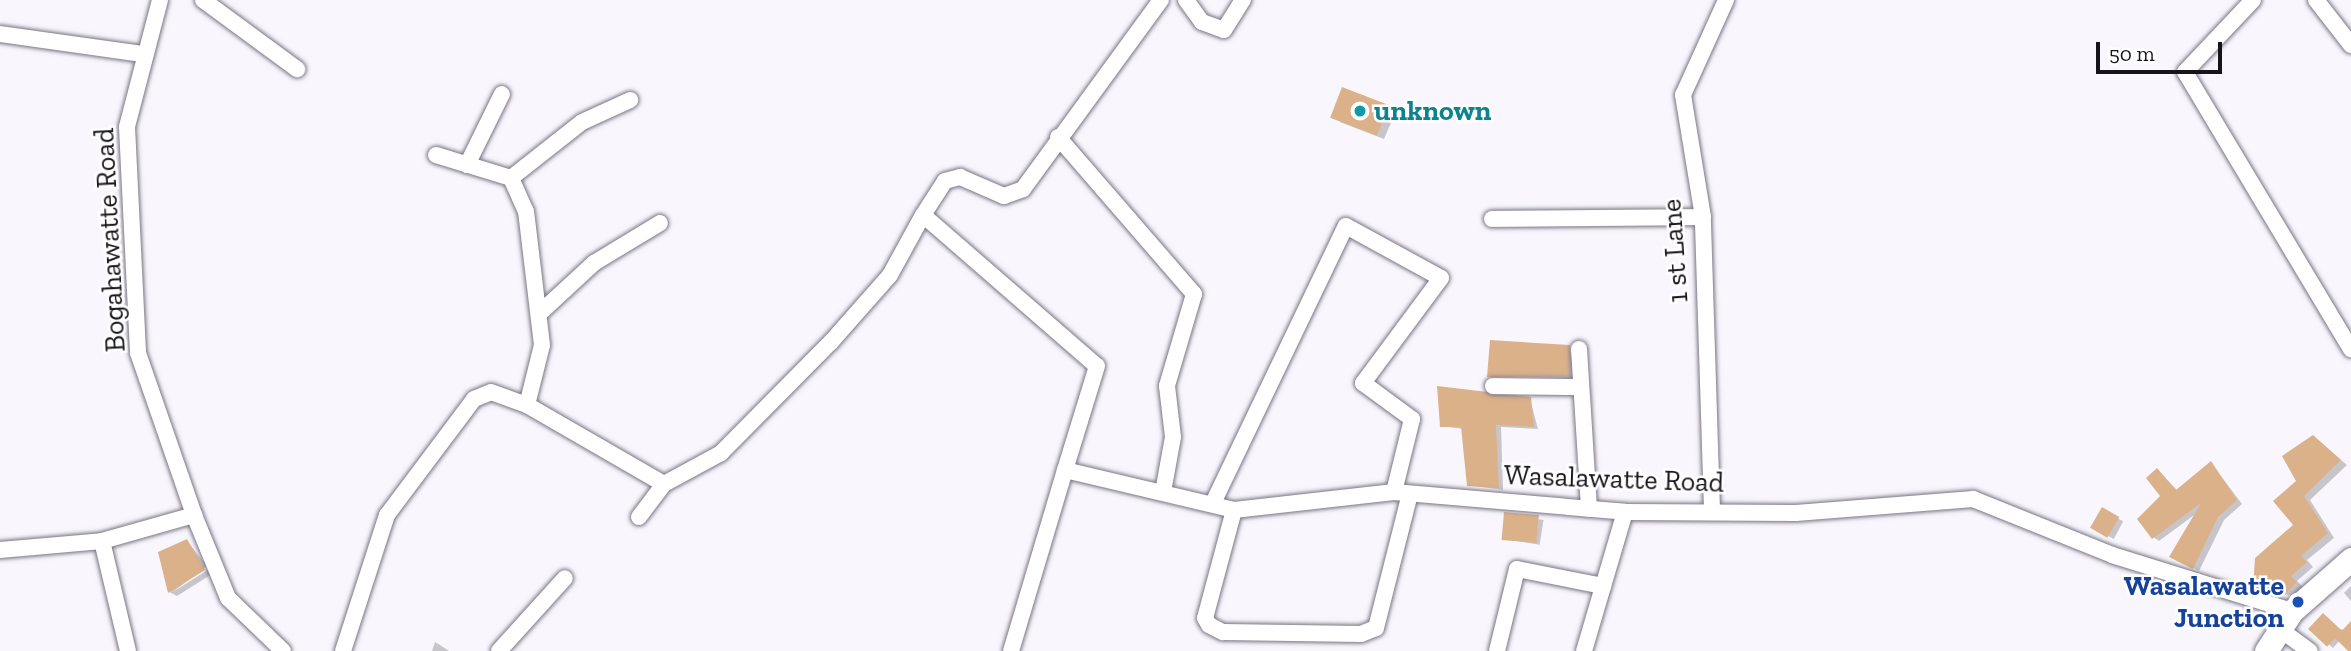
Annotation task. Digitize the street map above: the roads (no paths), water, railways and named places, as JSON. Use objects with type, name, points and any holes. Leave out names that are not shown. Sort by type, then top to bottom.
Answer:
[{"type":"main road","points":[[2266,651],[2285,620],[2351,559]]},
{"type":"street","name":"Bogahawatte Road","points":[[160,0],[142,54],[127,127],[138,353],[194,515]]},
{"type":"street","points":[[203,0],[297,69]]},
{"type":"street","points":[[639,517],[664,484],[721,453],[831,342],[890,275],[945,181],[960,177],[1004,196],[1023,189],[1058,137],[1161,0]]},
{"type":"street","points":[[1186,0],[1202,22],[1224,30],[1243,0]]},
{"type":"street","name":"1 st Lane","points":[[1712,510],[1703,217],[1683,95],[1726,0]]},
{"type":"street","points":[[2253,0],[2185,72],[2351,349]]},
{"type":"street","points":[[2316,0],[2351,45]]},
{"type":"street","points":[[0,34],[142,54]]},
{"type":"street","points":[[467,164],[502,94]]},
{"type":"street","points":[[511,178],[582,122],[630,100]]},
{"type":"street","points":[[1058,137],[1194,294],[1167,386],[1173,437],[1163,492]]},
{"type":"street","points":[[436,155],[511,178],[526,211],[542,311],[542,345],[527,405]]},
{"type":"street","points":[[923,215],[1097,366],[1011,651]]},
{"type":"street","points":[[1492,219],[1703,217]]},
{"type":"street","points":[[542,311],[594,263],[660,223]]},
{"type":"street","points":[[1213,503],[1346,226],[1441,278],[1363,383],[1412,419],[1402,493],[1376,628],[1361,634],[1223,632],[1209,625],[1205,618],[1234,510]]},
{"type":"street","points":[[1579,349],[1589,509]]},
{"type":"street","points":[[1493,386],[1581,387]]},
{"type":"street","points":[[343,651],[387,515],[466,409],[491,392],[527,405],[664,484]]},
{"type":"street","name":"Wasalawatte Road","points":[[1065,470],[1234,510],[1402,493],[1625,512],[1712,510],[1796,513],[1973,499],[2285,620],[2310,651]]},
{"type":"street","points":[[1584,651],[1625,512]]},
{"type":"street","points":[[0,550],[102,541],[194,515],[228,598],[283,651]]},
{"type":"street","points":[[102,541],[128,651]]},
{"type":"street","points":[[1497,651],[1517,569],[1603,586]]},
{"type":"street","points":[[499,651],[565,578]]},
{"type":"place","name":"unknown","points":[[1360,111]]},
{"type":"place","name":"Wasalawatte Junction","points":[[2298,602]]}]
